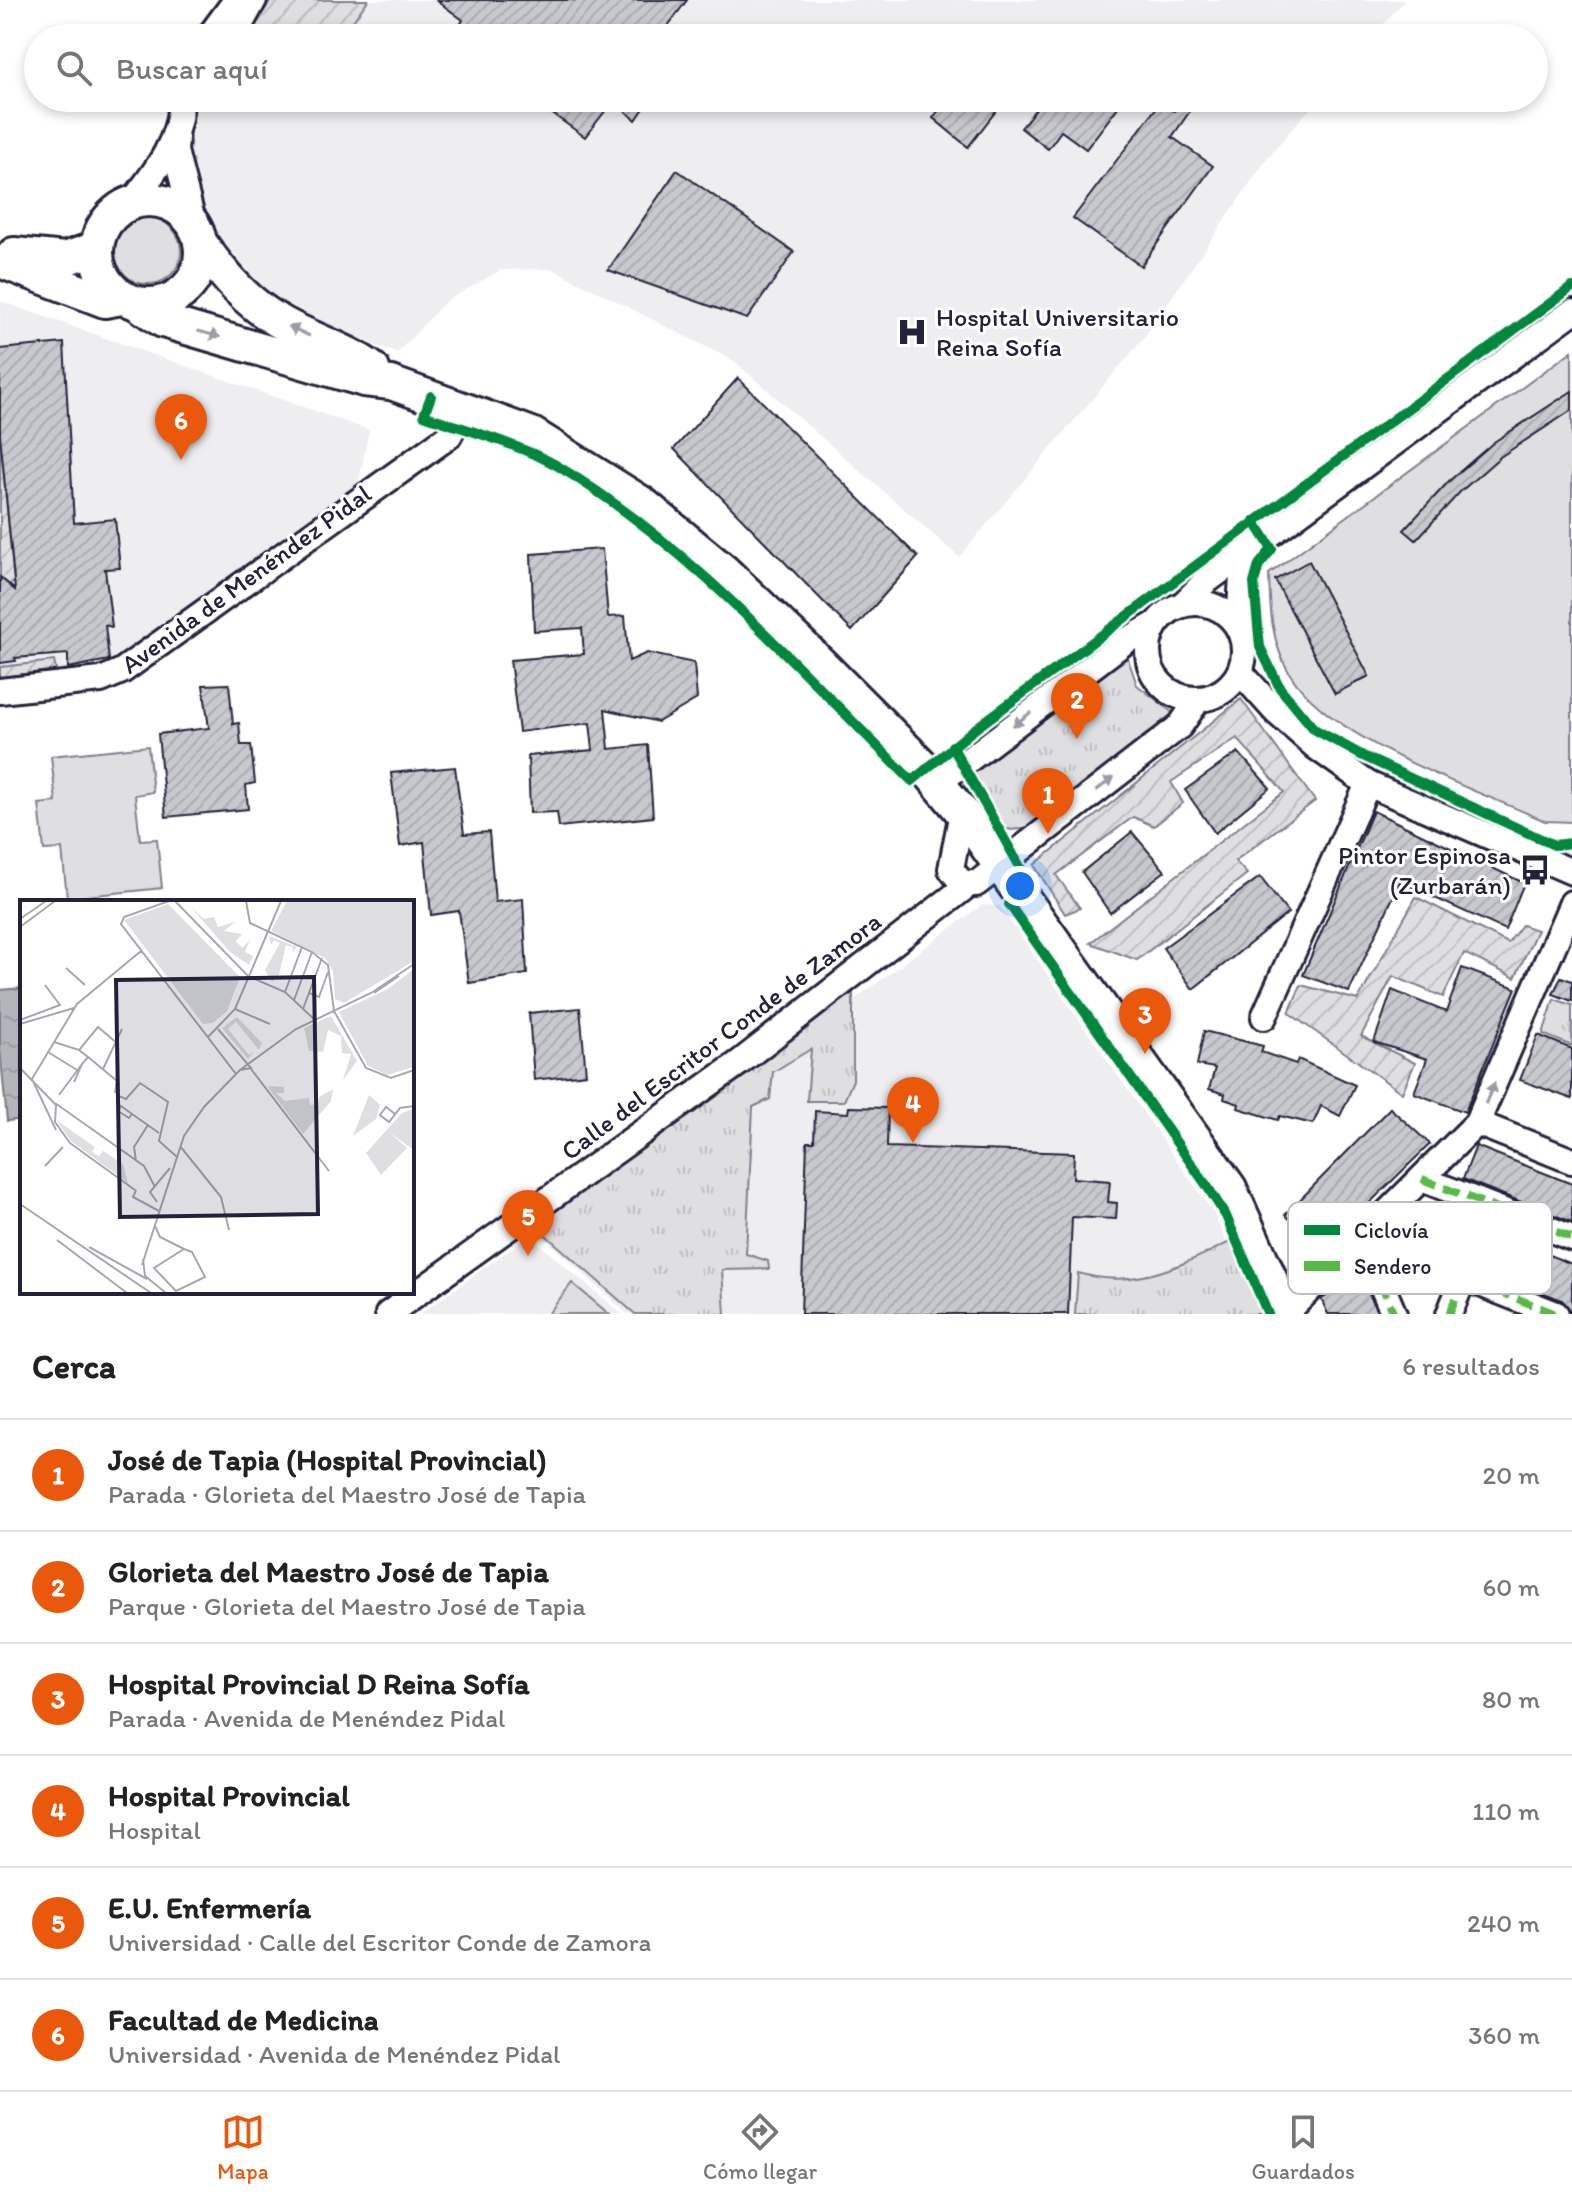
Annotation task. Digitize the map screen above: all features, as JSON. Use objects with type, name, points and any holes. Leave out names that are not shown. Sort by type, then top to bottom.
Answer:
[{"type":"main road","points":[[391,383],[359,359],[282,323],[248,299],[223,275],[182,211],[167,202],[149,199],[132,202],[107,220],[96,248],[102,277],[130,301],[163,321],[364,380],[391,383],[532,434],[642,503],[724,571],[938,783],[962,812],[1230,1188],[1286,1314]]},
{"type":"main road","points":[[0,261],[105,301],[171,300],[185,290],[201,259],[197,234]]},
{"type":"main road","points":[[0,252],[36,259],[65,259],[96,248]]},
{"type":"street","points":[[218,24],[236,0]]},
{"type":"street","points":[[241,24],[254,0]]},
{"type":"street","points":[[132,202],[160,168],[179,112]]},
{"type":"street","points":[[180,112],[175,151],[197,234]]},
{"type":"street","points":[[1183,604],[1204,583],[1572,312]]},
{"type":"street","name":"Avenida de Menéndez Pidal","points":[[0,691],[101,680],[122,671],[449,436],[464,409]]},
{"type":"street","points":[[1154,625],[1147,649],[1157,680],[1174,695],[1198,700],[1223,692],[1240,672],[1244,650],[1239,629],[1243,556]]},
{"type":"street","points":[[938,783],[1126,641],[1154,625],[1167,612],[1194,602],[1217,607],[1239,629]]},
{"type":"street","points":[[1240,672],[1276,712],[1316,747],[1368,784],[1572,872]]},
{"type":"street","name":"Calle del Escritor Conde de Zamora","points":[[388,1314],[739,1063],[968,885],[981,881],[1180,726],[1198,700]]},
{"type":"street","points":[[1264,1017],[1368,784]]},
{"type":"street","points":[[962,812],[950,861],[955,876],[968,885]]},
{"type":"street","points":[[1398,1202],[1477,1123],[1572,903]]},
{"type":"street","points":[[1477,1123],[1572,1161]]},
{"type":"street","points":[[1422,1179],[1480,1202]]},
{"type":"street","points":[[1552,1230],[1572,1238]]},
{"type":"street","points":[[1286,1314],[1305,1294]]},
{"type":"street","points":[[1385,1294],[1394,1314]]},
{"type":"street","points":[[1449,1314],[1457,1294]]},
{"type":"street","points":[[1506,1294],[1556,1314]]},
{"type":"shaded area","points":[[271,0],[1405,0],[1384,24],[248,24],[258,10]]},
{"type":"shaded area","name":"Hospital Universitario Reina Sofía","points":[[196,112],[1307,112],[1268,157],[1143,339],[959,557],[734,361],[553,269],[501,270],[446,301],[397,353],[314,325],[254,285],[212,231],[188,154],[190,126]]},
{"type":"shaded area","points":[[0,301],[369,430],[357,491],[109,666],[0,677]]},
{"type":"shaded area","points":[[982,905],[1000,906],[1214,1214],[1259,1314],[627,1314],[539,1233]]},
{"type":"shaded area","points":[[529,1236],[622,1314],[420,1314]]},
{"type":"green space","points":[[272,0],[368,0],[351,24],[253,24]]},
{"type":"green space","points":[[154,218],[172,227],[179,238],[179,264],[172,275],[161,282],[142,284],[124,275],[117,264],[115,245],[124,227],[135,220]]},
{"type":"green space","points":[[1572,351],[1572,822],[1545,821],[1443,778],[1369,741],[1309,698],[1290,674],[1279,650],[1273,626],[1269,574]]},
{"type":"green space","points":[[0,434],[14,583],[8,584],[0,577]]},
{"type":"green space","points":[[1126,653],[1137,685],[1173,713],[1031,826],[1011,830],[996,826],[971,800],[975,768]]},
{"type":"green space","points":[[54,661],[56,670],[0,677],[0,667]]},
{"type":"green space","points":[[1241,699],[1315,801],[1235,861],[1247,874],[1137,960],[1090,943],[1284,792],[1237,738],[1171,782],[1183,803],[1154,826],[1133,817],[1056,875],[1080,908],[1065,914],[1034,865]]},
{"type":"green space","points":[[148,746],[153,792],[135,795],[140,840],[157,839],[162,888],[67,898],[62,849],[44,850],[39,804],[56,802],[51,756]]},
{"type":"green space","points":[[1416,897],[1508,943],[1522,925],[1537,930],[1515,978],[1464,953],[1443,997],[1393,976],[1361,1036],[1415,1063],[1402,1093],[1289,1013],[1301,985],[1358,1000]]},
{"type":"green space","points":[[853,993],[853,1080],[844,1101],[807,1101],[811,1049],[773,1072],[770,1099],[753,1107],[746,1254],[768,1261],[769,1269],[722,1270],[725,1314],[635,1314],[531,1222]]},
{"type":"green space","points":[[1554,999],[1572,1005],[1572,1046],[1543,1034]]},
{"type":"green space","points":[[1230,1242],[1263,1314],[1075,1314],[1078,1273],[1099,1278],[1138,1277],[1175,1267]]},
{"type":"green space","points":[[572,1283],[609,1314],[548,1314]]},
{"type":"water","points":[[20,988],[20,1119],[7,1121],[0,1049],[0,990]]},
{"type":"building","points":[[436,0],[687,0],[669,24],[461,24],[463,20]]},
{"type":"building","points":[[550,112],[604,112],[585,137]]},
{"type":"building","points":[[626,112],[641,112],[636,120]]},
{"type":"building","points":[[938,112],[995,112],[968,147],[933,118]]},
{"type":"building","points":[[1033,112],[1114,112],[1086,149],[1061,131],[1048,149],[1021,128]]},
{"type":"building","points":[[1153,112],[1189,112],[1172,137],[1213,166],[1141,266],[1073,218]]},
{"type":"building","points":[[677,170],[794,252],[747,319],[608,270]]},
{"type":"building","points":[[64,343],[74,523],[115,519],[120,568],[105,569],[112,627],[105,625],[109,660],[68,668],[68,654],[15,658],[16,661],[0,663],[0,577],[15,590],[0,434],[0,349]]},
{"type":"building","points":[[738,378],[918,557],[852,631],[674,449]]},
{"type":"building","points":[[1572,391],[1572,410],[1500,457],[1460,492],[1416,540],[1404,530],[1449,481],[1494,442]]},
{"type":"building","points":[[602,549],[608,617],[625,616],[629,661],[647,653],[694,663],[697,699],[658,722],[605,709],[609,749],[648,745],[653,817],[559,827],[557,812],[530,813],[528,756],[593,750],[590,723],[519,732],[510,660],[584,654],[582,628],[534,631],[531,554]]},
{"type":"building","points":[[1309,561],[1369,676],[1335,694],[1275,580]]},
{"type":"building","points":[[229,684],[233,724],[239,723],[241,745],[251,745],[255,783],[246,785],[248,809],[166,817],[158,734],[209,728],[203,685]]},
{"type":"building","points":[[1238,752],[1270,788],[1215,833],[1185,790]]},
{"type":"building","points":[[455,767],[464,834],[489,832],[495,902],[523,899],[527,974],[469,983],[459,911],[431,915],[424,842],[400,846],[391,773]]},
{"type":"building","points":[[1373,811],[1524,883],[1505,930],[1400,882],[1349,992],[1303,975]]},
{"type":"building","points":[[1132,832],[1165,871],[1110,913],[1082,872]]},
{"type":"building","points":[[1260,877],[1288,913],[1193,989],[1163,948]]},
{"type":"building","points":[[1462,968],[1516,988],[1465,1112],[1414,1093],[1427,1059],[1374,1042],[1392,990],[1446,1012]]},
{"type":"building","points":[[1561,977],[1572,981],[1572,1001],[1553,994]]},
{"type":"building","points":[[580,1008],[586,1074],[534,1080],[529,1013]]},
{"type":"building","points":[[1204,1031],[1263,1046],[1261,1052],[1296,1064],[1298,1059],[1355,1085],[1340,1116],[1321,1106],[1313,1124],[1280,1116],[1278,1120],[1238,1108],[1239,1104],[1224,1099],[1225,1094],[1209,1089],[1215,1068],[1197,1065]]},
{"type":"building","points":[[1538,1035],[1572,1049],[1572,1099],[1520,1080]]},
{"type":"building","points":[[849,1107],[888,1108],[887,1147],[1074,1153],[1073,1178],[1110,1181],[1108,1202],[1117,1203],[1116,1219],[1072,1217],[1068,1314],[801,1314],[807,1142],[814,1142],[815,1111],[848,1113]]},
{"type":"building","points":[[1390,1108],[1430,1144],[1370,1202],[1298,1202]]},
{"type":"building","points":[[1476,1146],[1572,1184],[1572,1222],[1552,1214],[1552,1202],[1521,1202],[1463,1179]]},
{"type":"building","points":[[1552,1256],[1572,1264],[1572,1312],[1562,1300],[1547,1294],[1552,1294]]},
{"type":"building","points":[[1331,1294],[1369,1294],[1378,1314],[1328,1314],[1321,1299]]},
{"type":"marked path","points":[[1422,1179],[1480,1202]]},
{"type":"marked path","points":[[1552,1230],[1572,1238]]},
{"type":"marked path","points":[[1385,1294],[1394,1314]]},
{"type":"marked path","points":[[1449,1314],[1457,1294]]},
{"type":"marked path","points":[[1505,1294],[1556,1314]]},
{"type":"cycle path","points":[[431,396],[424,415],[509,444],[556,465],[606,497],[653,533],[743,612],[912,781],[972,731],[1572,287]]},
{"type":"cycle path","points":[[1254,521],[1272,549],[1259,565],[1254,583],[1260,647],[1280,688],[1314,729],[1363,756],[1554,845],[1572,843]]},
{"type":"cycle path","points":[[952,746],[1032,888],[1009,904],[1226,1216],[1268,1314]]},
{"type":"place","name":"Hospital Universitario Reina Sofía","points":[[912,332]]},
{"type":"place","name":"Facultad de Medicina","points":[[181,460]]},
{"type":"place","name":"Glorieta del Maestro José de Tapia","points":[[1077,739]]},
{"type":"place","name":"José de Tapia (Hospital Provincial)","points":[[1048,834]]},
{"type":"place","name":"Pintor Espinosa (Zurbarán)","points":[[1535,870]]},
{"type":"place","name":"Hospital Provincial D Reina Sofía","points":[[1145,1054]]},
{"type":"place","name":"Hospital Provincial","points":[[913,1143]]},
{"type":"place","name":"E.U. Enfermería","points":[[528,1256]]}]
